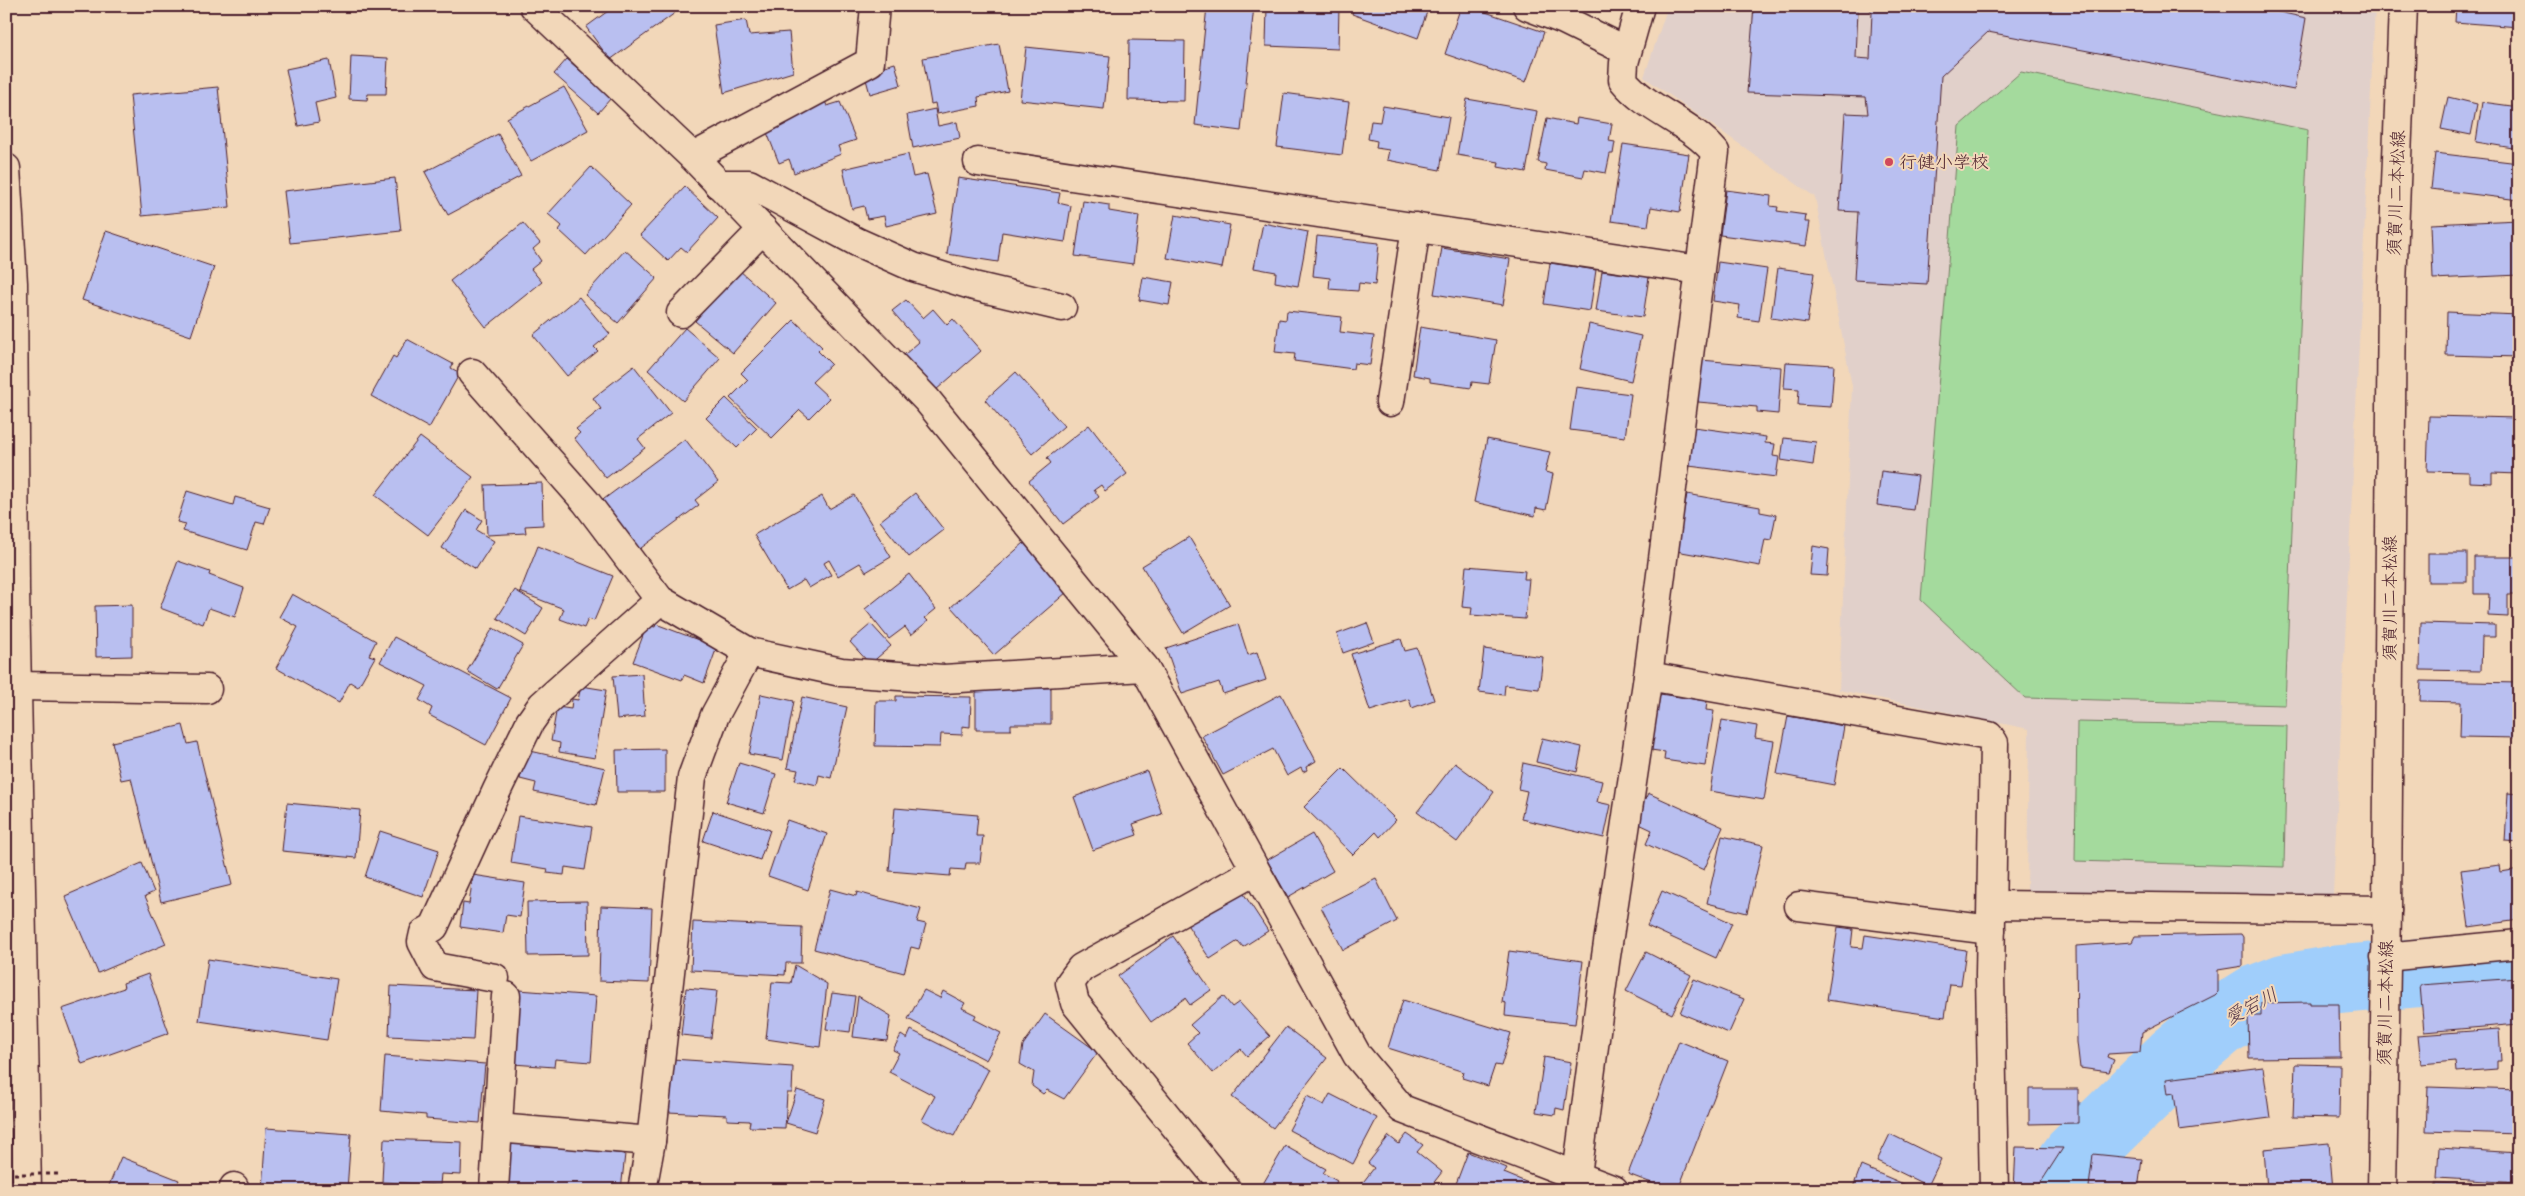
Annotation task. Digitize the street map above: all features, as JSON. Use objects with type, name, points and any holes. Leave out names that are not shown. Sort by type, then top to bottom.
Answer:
[{"type":"main road","points":[[534,6],[693,156],[927,400],[1144,667],[1356,1056],[1402,1109],[1576,1183],[1614,1190]]},
{"type":"main road","points":[[693,156],[870,62],[875,6]]},
{"type":"main road","points":[[1527,6],[1564,20],[1627,51]]},
{"type":"main road","points":[[1576,1183],[1605,963],[1648,676],[1715,152],[1702,137],[1635,94],[1623,80],[1627,51],[1640,6]]},
{"type":"main road","name":"須賀川二本松線","points":[[2382,1190],[2384,957],[2387,910],[2392,285],[2402,6]]},
{"type":"main road","points":[[978,162],[1699,270]]},
{"type":"main road","points":[[6,168],[12,283],[18,686],[16,1078],[27,1190]]},
{"type":"main road","points":[[718,184],[749,184],[857,242],[913,267],[974,286],[1062,307]]},
{"type":"main road","points":[[1390,402],[1416,227]]},
{"type":"main road","points":[[681,313],[763,229]]},
{"type":"main road","points":[[472,373],[586,502],[660,600],[749,652],[841,672],[943,679],[1144,667]]},
{"type":"main road","points":[[494,1190],[498,1128],[500,987],[435,967],[422,942],[424,933],[434,927],[530,722],[542,705],[660,600]]},
{"type":"main road","points":[[642,1190],[651,1141],[692,777],[715,715],[749,652]]},
{"type":"main road","points":[[1648,676],[1989,736],[1994,742],[1992,918],[1994,1190]]},
{"type":"main road","points":[[18,686],[207,689]]},
{"type":"main road","points":[[1227,1190],[1075,1003],[1070,983],[1081,968],[1255,871]]},
{"type":"main road","points":[[1799,906],[1992,918],[2387,910]]},
{"type":"main road","points":[[2384,957],[2519,944]]},
{"type":"main road","points":[[498,1128],[651,1141]]},
{"type":"path","points":[[6,1174],[58,1174]]},
{"type":"shaded area","points":[[1668,6],[2375,6],[2333,894],[2027,891],[2029,729],[1839,690],[1852,386],[1815,197],[1644,77]]},
{"type":"green space","points":[[2021,72],[2308,130],[2285,705],[2025,698],[1921,600],[1959,126]]},
{"type":"green space","points":[[2077,722],[2287,726],[2284,867],[2075,861]]},
{"type":"building","points":[[605,6],[670,6],[675,13],[610,60],[586,27],[608,11]]},
{"type":"building","points":[[1207,6],[1254,6],[1241,131],[1195,125]]},
{"type":"building","points":[[1267,6],[1339,7],[1338,49],[1266,46]]},
{"type":"building","points":[[1355,6],[1429,6],[1418,38],[1352,14]]},
{"type":"building","points":[[1461,6],[1468,6],[1544,32],[1526,82],[1445,54]]},
{"type":"building","name":"行健小学校","points":[[1754,6],[1858,10],[1856,58],[1870,59],[1872,12],[1867,6],[2252,6],[2306,18],[2294,90],[1988,32],[1941,76],[1927,284],[1854,280],[1858,212],[1839,211],[1845,113],[1868,114],[1866,97],[1747,93]]},
{"type":"building","points":[[2456,6],[2519,6],[2519,27],[2455,22]]},
{"type":"building","points":[[746,20],[749,35],[789,32],[793,72],[724,93],[714,25]]},
{"type":"building","points":[[1129,40],[1185,41],[1184,101],[1128,100]]},
{"type":"building","points":[[999,44],[1008,91],[978,97],[979,106],[937,114],[935,103],[931,104],[923,58]]},
{"type":"building","points":[[1026,47],[1110,56],[1104,109],[1020,100]]},
{"type":"building","points":[[351,56],[388,58],[386,94],[368,94],[367,100],[349,99]]},
{"type":"building","points":[[567,59],[611,98],[598,113],[554,74]]},
{"type":"building","points":[[329,60],[336,98],[315,103],[319,122],[298,126],[286,69]]},
{"type":"building","points":[[895,63],[901,85],[870,94],[864,72]]},
{"type":"building","points":[[218,87],[230,207],[142,216],[130,95]]},
{"type":"building","points":[[564,87],[588,130],[531,161],[507,118]]},
{"type":"building","points":[[1284,93],[1349,102],[1342,155],[1277,147]]},
{"type":"building","points":[[2448,97],[2477,104],[2471,135],[2441,129]]},
{"type":"building","points":[[824,99],[827,106],[840,102],[856,140],[838,146],[841,154],[794,173],[789,159],[779,163],[766,130],[792,120],[789,112]]},
{"type":"building","points":[[1467,99],[1537,111],[1526,172],[1498,167],[1499,162],[1457,155]]},
{"type":"building","points":[[2482,102],[2519,107],[2519,149],[2476,142]]},
{"type":"building","points":[[1383,106],[1449,117],[1440,170],[1387,160],[1389,150],[1376,148],[1377,141],[1368,139],[1371,121],[1380,122]]},
{"type":"building","points":[[935,109],[938,126],[957,122],[960,138],[913,148],[907,115]]},
{"type":"building","points":[[1547,118],[1576,124],[1577,118],[1612,124],[1609,141],[1615,142],[1606,173],[1585,169],[1583,177],[1545,170],[1546,164],[1538,162]]},
{"type":"building","points":[[498,134],[521,176],[448,215],[425,172]]},
{"type":"building","points":[[1623,144],[1689,154],[1680,212],[1651,207],[1648,226],[1611,221]]},
{"type":"building","points":[[2435,153],[2519,163],[2519,200],[2431,189]]},
{"type":"building","points":[[908,154],[913,177],[927,174],[937,214],[886,226],[884,216],[867,219],[864,206],[852,209],[843,169]]},
{"type":"building","points":[[591,167],[631,205],[586,255],[559,230],[562,226],[548,214]]},
{"type":"building","points":[[395,178],[401,231],[290,243],[284,191]]},
{"type":"building","points":[[958,178],[1060,193],[1058,203],[1071,206],[1065,242],[1002,232],[998,262],[947,254]]},
{"type":"building","points":[[685,187],[718,218],[687,252],[681,247],[668,261],[640,235]]},
{"type":"building","points":[[1726,190],[1771,196],[1770,206],[1778,207],[1777,211],[1806,215],[1805,222],[1810,222],[1806,246],[1720,235]]},
{"type":"building","points":[[1083,201],[1109,205],[1109,211],[1139,216],[1133,264],[1075,256]]},
{"type":"building","points":[[1175,215],[1230,225],[1222,268],[1167,258]]},
{"type":"building","points":[[2519,220],[2519,275],[2433,279],[2431,224]]},
{"type":"building","points":[[523,223],[540,243],[533,249],[541,261],[531,269],[542,282],[486,327],[450,281]]},
{"type":"building","points":[[1263,223],[1308,232],[1298,286],[1275,282],[1276,272],[1254,268]]},
{"type":"building","points":[[106,231],[214,267],[191,336],[82,300]]},
{"type":"building","points":[[1317,236],[1379,243],[1375,285],[1359,283],[1358,291],[1329,289],[1330,278],[1313,276]]},
{"type":"building","points":[[1442,248],[1510,259],[1503,305],[1434,294]]},
{"type":"building","points":[[625,250],[657,278],[618,323],[585,295]]},
{"type":"building","points":[[1718,262],[1767,269],[1759,321],[1738,318],[1740,305],[1713,301]]},
{"type":"building","points":[[1550,263],[1596,270],[1590,311],[1544,304]]},
{"type":"building","points":[[1778,268],[1814,273],[1807,323],[1771,318]]},
{"type":"building","points":[[739,270],[776,303],[733,353],[695,321]]},
{"type":"building","points":[[1602,271],[1649,277],[1643,317],[1596,311]]},
{"type":"building","points":[[1143,277],[1173,282],[1169,305],[1139,300]]},
{"type":"building","points":[[579,297],[610,334],[594,347],[598,351],[567,376],[533,335]]},
{"type":"building","points":[[906,300],[923,318],[933,309],[947,325],[953,319],[981,351],[936,390],[904,355],[919,342],[892,311]]},
{"type":"building","points":[[1287,311],[1342,317],[1340,332],[1374,336],[1370,365],[1354,363],[1353,369],[1294,361],[1295,354],[1275,352],[1279,319],[1286,320]]},
{"type":"building","points":[[2447,312],[2519,315],[2519,357],[2446,355]]},
{"type":"building","points":[[794,320],[822,347],[818,351],[831,364],[812,382],[829,398],[809,418],[800,410],[772,438],[730,398],[748,380],[741,373]]},
{"type":"building","points":[[1589,324],[1641,336],[1631,381],[1580,369]]},
{"type":"building","points":[[1420,327],[1496,340],[1489,384],[1472,382],[1471,388],[1430,382],[1430,378],[1413,375]]},
{"type":"building","points":[[685,328],[720,358],[683,401],[648,370]]},
{"type":"building","points":[[407,339],[453,364],[451,368],[460,373],[429,428],[371,396],[393,356],[396,358]]},
{"type":"building","points":[[1701,360],[1781,367],[1778,414],[1757,412],[1757,407],[1698,402]]},
{"type":"building","points":[[1786,362],[1834,365],[1831,407],[1798,405],[1799,389],[1784,388]]},
{"type":"building","points":[[634,366],[671,413],[638,439],[645,448],[606,478],[574,438],[580,433],[576,429],[601,409],[593,398]]},
{"type":"building","points":[[1016,372],[1064,426],[1032,454],[985,400]]},
{"type":"building","points":[[1576,387],[1631,394],[1625,437],[1570,430]]},
{"type":"building","points":[[726,398],[757,428],[737,448],[706,418]]},
{"type":"building","points":[[2429,416],[2519,418],[2519,474],[2492,473],[2492,483],[2469,482],[2469,472],[2427,471]]},
{"type":"building","points":[[1089,425],[1127,474],[1105,491],[1101,485],[1094,490],[1099,497],[1063,524],[1029,481],[1051,463],[1047,458]]},
{"type":"building","points":[[1694,427],[1766,437],[1765,443],[1775,444],[1773,456],[1779,457],[1776,477],[1689,466]]},
{"type":"building","points":[[420,437],[473,477],[428,535],[375,495]]},
{"type":"building","points":[[1784,438],[1816,442],[1813,465],[1781,460]]},
{"type":"building","points":[[685,439],[718,482],[695,500],[699,505],[637,551],[600,502]]},
{"type":"building","points":[[1487,439],[1550,452],[1545,472],[1553,474],[1546,510],[1536,508],[1535,516],[1474,502]]},
{"type":"building","points":[[1881,471],[1918,476],[1913,510],[1877,505]]},
{"type":"building","points":[[542,483],[543,525],[525,526],[526,533],[487,535],[485,485]]},
{"type":"building","points":[[187,491],[233,505],[235,497],[270,507],[264,524],[256,522],[247,550],[183,531],[186,524],[177,522]]},
{"type":"building","points":[[915,493],[944,530],[909,557],[880,521]]},
{"type":"building","points":[[1687,494],[1760,507],[1760,512],[1776,515],[1771,540],[1765,539],[1760,566],[1676,551]]},
{"type":"building","points":[[854,495],[891,557],[866,572],[860,563],[838,576],[829,560],[824,563],[831,575],[809,588],[804,580],[787,590],[754,535],[822,496],[829,509]]},
{"type":"building","points":[[466,510],[482,520],[476,530],[494,541],[476,569],[442,548]]},
{"type":"building","points":[[1189,537],[1230,605],[1183,633],[1142,566]]},
{"type":"building","points":[[1024,543],[1067,592],[994,655],[951,607]]},
{"type":"building","points":[[538,546],[613,576],[594,621],[588,619],[584,628],[560,619],[564,609],[520,592]]},
{"type":"building","points":[[1813,546],[1829,549],[1827,576],[1810,575]]},
{"type":"building","points":[[2428,553],[2467,553],[2467,582],[2428,582]]},
{"type":"building","points":[[2474,557],[2519,557],[2519,594],[2508,594],[2508,617],[2488,616],[2489,594],[2474,594]]},
{"type":"building","points":[[178,561],[210,572],[209,575],[244,588],[235,617],[209,608],[203,624],[160,608]]},
{"type":"building","points":[[1466,566],[1525,571],[1524,579],[1529,579],[1525,619],[1471,615],[1472,608],[1462,607]]},
{"type":"building","points":[[909,574],[936,609],[925,618],[928,621],[911,635],[905,627],[889,639],[865,609]]},
{"type":"building","points":[[515,590],[543,608],[526,636],[497,618]]},
{"type":"building","points":[[292,594],[376,641],[369,655],[375,657],[358,687],[350,682],[339,703],[276,668],[298,627],[279,617]]},
{"type":"building","points":[[132,605],[132,656],[96,657],[95,606]]},
{"type":"building","points":[[1367,623],[1374,642],[1343,653],[1337,634]]},
{"type":"building","points":[[2421,623],[2495,625],[2495,637],[2482,637],[2481,671],[2420,670]]},
{"type":"building","points":[[656,624],[717,647],[704,683],[684,675],[682,680],[633,662],[647,625],[655,627]]},
{"type":"building","points":[[871,624],[891,646],[870,664],[850,642]]},
{"type":"building","points":[[1238,624],[1248,655],[1257,652],[1266,680],[1223,694],[1219,682],[1182,694],[1166,648]]},
{"type":"building","points":[[493,628],[523,645],[497,689],[467,671]]},
{"type":"building","points":[[394,637],[511,698],[486,745],[429,715],[432,708],[419,700],[427,686],[380,662]]},
{"type":"building","points":[[1401,639],[1405,651],[1417,648],[1434,700],[1412,708],[1409,699],[1370,711],[1351,654]]},
{"type":"building","points":[[1484,649],[1543,657],[1539,689],[1505,685],[1504,695],[1479,692]]},
{"type":"building","points":[[642,674],[645,716],[617,719],[613,676]]},
{"type":"building","points":[[2421,681],[2519,683],[2519,738],[2460,737],[2461,702],[2420,701]]},
{"type":"building","points":[[581,686],[606,690],[595,758],[559,752],[560,743],[551,741],[557,707],[571,709],[572,699],[578,700]]},
{"type":"building","points":[[976,687],[1051,688],[1051,724],[1011,724],[1011,730],[976,730]]},
{"type":"building","points":[[761,694],[794,701],[783,760],[749,754]]},
{"type":"building","points":[[1281,694],[1316,761],[1306,767],[1307,770],[1303,772],[1301,768],[1287,776],[1273,749],[1223,775],[1202,736]]},
{"type":"building","points":[[1660,694],[1707,701],[1706,710],[1714,711],[1705,766],[1664,760],[1665,752],[1651,750]]},
{"type":"building","points":[[896,696],[971,697],[970,727],[962,726],[962,735],[941,734],[940,747],[875,746],[876,701],[896,701]]},
{"type":"building","points":[[802,697],[847,707],[831,778],[819,775],[817,785],[795,780],[798,770],[787,768]]},
{"type":"building","points":[[1788,716],[1844,726],[1834,785],[1777,774]]},
{"type":"building","points":[[1722,720],[1757,726],[1755,738],[1774,741],[1764,800],[1710,791]]},
{"type":"building","points":[[183,725],[188,744],[197,742],[232,885],[161,902],[131,778],[121,780],[112,742]]},
{"type":"building","points":[[1542,738],[1582,747],[1577,772],[1536,762]]},
{"type":"building","points":[[665,749],[665,792],[617,792],[616,750]]},
{"type":"building","points":[[526,750],[605,768],[596,805],[534,792],[536,783],[520,779]]},
{"type":"building","points":[[739,763],[776,774],[764,813],[726,802]]},
{"type":"building","points":[[1455,763],[1494,792],[1457,842],[1417,812]]},
{"type":"building","points":[[1523,763],[1602,781],[1597,802],[1611,805],[1604,838],[1521,819],[1527,791],[1518,789]]},
{"type":"building","points":[[1343,768],[1396,820],[1380,837],[1376,832],[1353,855],[1304,807]]},
{"type":"building","points":[[1147,771],[1162,814],[1133,824],[1137,835],[1093,850],[1074,797]]},
{"type":"building","points":[[1648,793],[1723,827],[1704,870],[1646,844],[1652,830],[1635,822]]},
{"type":"building","points":[[2508,793],[2519,794],[2519,842],[2505,841]]},
{"type":"building","points":[[287,803],[360,810],[356,858],[282,851]]},
{"type":"building","points":[[895,808],[978,815],[976,836],[983,836],[980,863],[966,863],[965,870],[951,869],[950,876],[889,871]]},
{"type":"building","points":[[713,811],[770,830],[760,860],[703,841]]},
{"type":"building","points":[[518,816],[592,827],[585,870],[565,867],[564,875],[547,873],[548,869],[511,863]]},
{"type":"building","points":[[787,820],[827,834],[808,890],[768,876]]},
{"type":"building","points":[[380,831],[439,850],[423,897],[365,877]]},
{"type":"building","points":[[1312,834],[1333,871],[1288,897],[1267,860]]},
{"type":"building","points":[[1722,836],[1763,845],[1747,913],[1707,903]]},
{"type":"building","points":[[142,863],[154,892],[145,896],[166,944],[98,973],[65,896]]},
{"type":"building","points":[[2500,865],[2501,872],[2519,869],[2519,920],[2469,927],[2461,870]]},
{"type":"building","points":[[473,875],[525,883],[520,917],[506,915],[503,933],[460,927],[463,903],[469,904]]},
{"type":"building","points":[[1376,879],[1397,921],[1343,950],[1321,907]]},
{"type":"building","points":[[1240,888],[1268,931],[1243,947],[1238,941],[1210,959],[1186,923]]},
{"type":"building","points":[[830,889],[856,896],[857,892],[921,909],[917,922],[926,924],[919,949],[911,947],[904,973],[814,949]]},
{"type":"building","points":[[1662,891],[1732,923],[1716,958],[1647,926]]},
{"type":"building","points":[[587,901],[588,955],[528,956],[527,902]]},
{"type":"building","points":[[601,906],[652,908],[649,983],[599,981]]},
{"type":"building","points":[[693,922],[802,927],[801,963],[786,963],[785,975],[691,970]]},
{"type":"building","points":[[1838,927],[1853,929],[1851,947],[1863,948],[1865,935],[1966,950],[1961,985],[1950,984],[1945,1017],[1827,1000]]},
{"type":"building","points":[[2241,934],[2243,937],[2243,966],[2218,970],[2218,992],[2215,995],[2142,1032],[2140,1052],[2108,1054],[2107,1057],[2114,1060],[2109,1072],[2080,1068],[2077,1042],[2076,946],[2132,942],[2135,936]]},
{"type":"building","points":[[1173,936],[1211,990],[1190,1005],[1185,998],[1151,1022],[1118,976]]},
{"type":"building","points":[[1509,951],[1583,961],[1575,1024],[1505,1016],[1506,1003],[1502,1002]]},
{"type":"building","points":[[1646,952],[1691,975],[1672,1014],[1626,991]]},
{"type":"building","points":[[208,959],[337,979],[327,1040],[199,1021]]},
{"type":"building","points":[[795,965],[827,984],[820,1047],[766,1039],[772,982],[791,983]]},
{"type":"building","points":[[148,974],[169,1033],[82,1064],[62,1009],[124,988],[123,983]]},
{"type":"building","points":[[2519,978],[2519,1024],[2424,1032],[2420,985]]},
{"type":"building","points":[[1694,979],[1744,999],[1729,1033],[1680,1013]]},
{"type":"building","points":[[391,986],[476,990],[473,1040],[389,1036]]},
{"type":"building","points":[[686,988],[717,991],[711,1038],[681,1035]]},
{"type":"building","points":[[519,990],[596,996],[591,1062],[555,1059],[554,1067],[513,1064]]},
{"type":"building","points":[[924,990],[940,998],[943,991],[965,1003],[962,1008],[976,1015],[974,1019],[1001,1033],[986,1060],[908,1019]]},
{"type":"building","points":[[832,993],[855,996],[850,1032],[826,1029]]},
{"type":"building","points":[[858,996],[891,1016],[887,1041],[853,1037]]},
{"type":"building","points":[[1223,996],[1232,1007],[1239,1002],[1270,1036],[1247,1056],[1241,1049],[1213,1073],[1187,1043],[1198,1033],[1190,1025]]},
{"type":"building","points":[[1403,1000],[1511,1033],[1501,1066],[1495,1065],[1488,1086],[1462,1078],[1464,1072],[1388,1048]]},
{"type":"building","points":[[2310,1002],[2310,1004],[2339,1004],[2340,1057],[2249,1058],[2248,1016],[2261,1016],[2261,1003]]},
{"type":"building","points":[[1045,1014],[1098,1052],[1064,1099],[1047,1090],[1043,1094],[1032,1086],[1034,1072],[1020,1064],[1023,1045]]},
{"type":"building","points":[[1286,1027],[1327,1058],[1273,1128],[1232,1097]]},
{"type":"building","points":[[2499,1029],[2501,1061],[2497,1061],[2497,1069],[2456,1072],[2455,1061],[2421,1064],[2418,1035]]},
{"type":"building","points":[[911,1030],[989,1069],[954,1136],[922,1120],[935,1096],[889,1072],[899,1053],[893,1050],[901,1035],[907,1039]]},
{"type":"building","points":[[1679,1041],[1728,1061],[1678,1190],[1670,1190],[1628,1174]]},
{"type":"building","points":[[385,1056],[485,1064],[480,1123],[426,1119],[426,1115],[381,1111]]},
{"type":"building","points":[[1544,1057],[1571,1062],[1564,1110],[1556,1108],[1555,1115],[1536,1112]]},
{"type":"building","points":[[672,1059],[793,1067],[792,1093],[787,1093],[785,1128],[749,1127],[750,1121],[727,1120],[727,1115],[668,1112]]},
{"type":"building","points":[[2295,1064],[2340,1065],[2339,1118],[2293,1117]]},
{"type":"building","points":[[2263,1067],[2270,1118],[2179,1130],[2174,1093],[2168,1094],[2166,1079]]},
{"type":"building","points":[[2428,1087],[2519,1090],[2519,1134],[2426,1131]]},
{"type":"building","points":[[2029,1089],[2078,1089],[2078,1123],[2029,1124]]},
{"type":"building","points":[[797,1090],[825,1099],[815,1132],[786,1123]]},
{"type":"building","points":[[1330,1094],[1377,1118],[1353,1164],[1289,1130],[1307,1096],[1324,1105]]},
{"type":"building","points":[[266,1128],[351,1134],[347,1190],[262,1190]]},
{"type":"building","points":[[1407,1134],[1423,1145],[1417,1152],[1442,1172],[1428,1190],[1357,1190],[1374,1168],[1368,1163],[1389,1136],[1399,1144]]},
{"type":"building","points":[[1890,1134],[1941,1159],[1928,1186],[1877,1161]]},
{"type":"building","points":[[384,1139],[462,1142],[461,1175],[441,1174],[440,1185],[382,1182]]},
{"type":"building","points":[[512,1141],[625,1154],[621,1190],[501,1190],[506,1149],[511,1150]]},
{"type":"building","points":[[2329,1143],[2333,1190],[2267,1190],[2264,1149]]},
{"type":"building","points":[[1285,1146],[1326,1169],[1323,1173],[1337,1181],[1332,1190],[1254,1190],[1256,1186],[1260,1189]]},
{"type":"building","points":[[2016,1147],[2063,1148],[2036,1190],[2014,1190]]},
{"type":"building","points":[[2439,1148],[2519,1153],[2519,1183],[2437,1178]]},
{"type":"building","points":[[1468,1152],[1507,1168],[1504,1173],[1533,1185],[1531,1190],[1454,1189]]},
{"type":"building","points":[[2093,1154],[2142,1159],[2138,1190],[2089,1187]]},
{"type":"building","points":[[121,1157],[179,1180],[175,1190],[107,1190]]},
{"type":"building","points":[[1861,1166],[1918,1190],[1852,1190]]},
{"type":"building","points":[[2436,1183],[2519,1187],[2519,1190],[2436,1190]]},
{"type":"building","points":[[1005,1184],[1087,1190],[1004,1190]]},
{"type":"waterway","name":"愛宕川","points":[[2051,1190],[2076,1157],[2177,1058],[2220,1022],[2255,1000],[2286,988],[2335,980],[2519,964]]},
{"type":"waterway","points":[[2065,1101],[2112,1122]]},
{"type":"place","name":"行健小学校","points":[[1889,162]]}]
